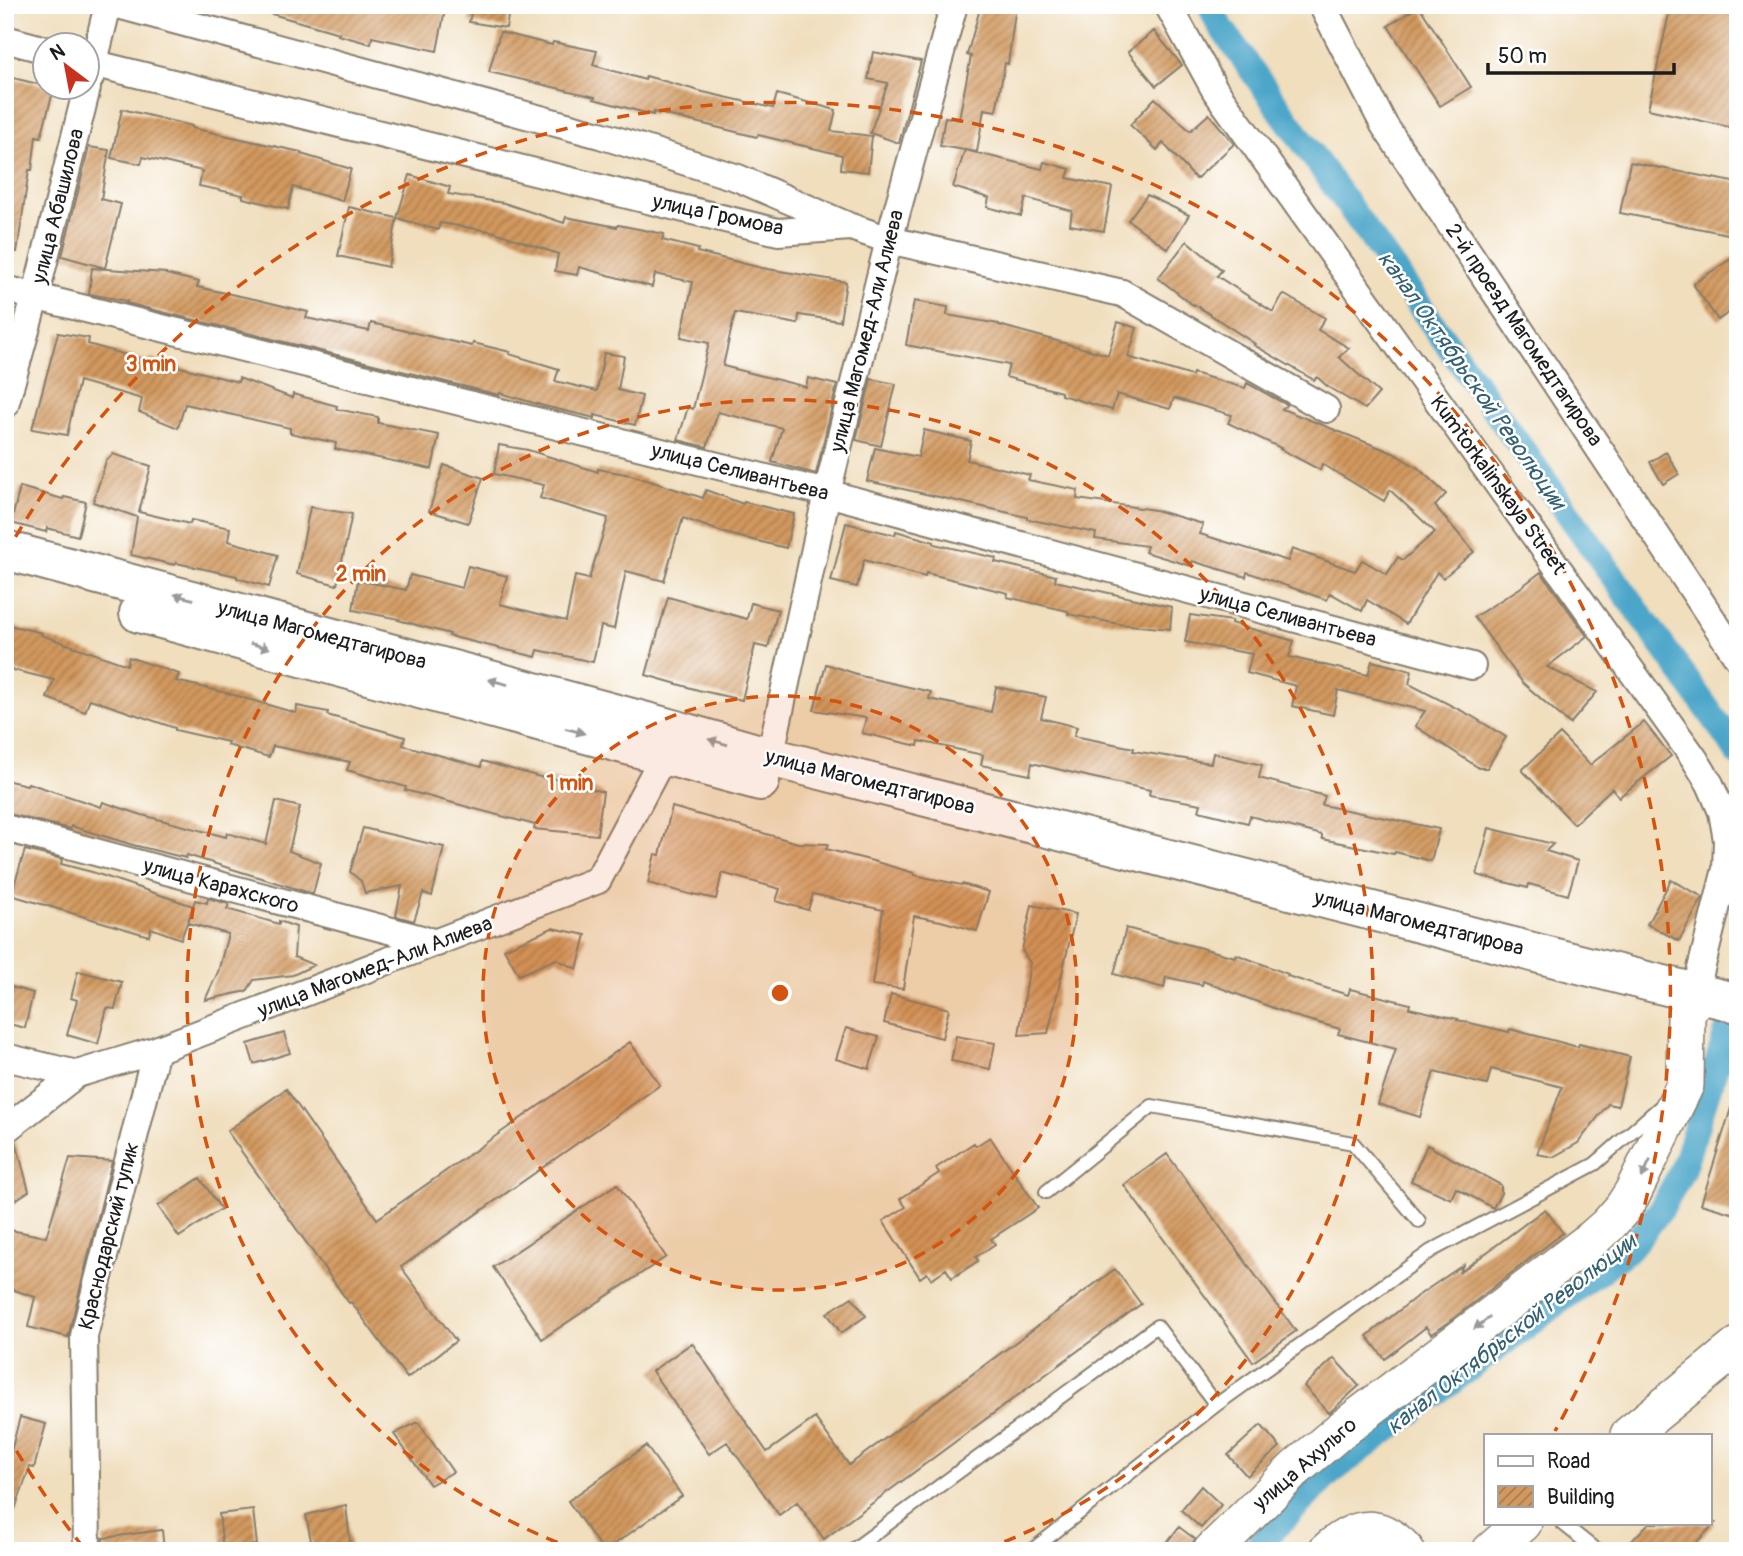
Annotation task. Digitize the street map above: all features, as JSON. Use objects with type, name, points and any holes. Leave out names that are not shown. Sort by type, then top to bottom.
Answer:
[{"type":"main road","name":"улица Магомедтагирова","points":[[5,550],[766,769],[799,789],[1611,996],[1706,1006],[1738,1028]]},
{"type":"main road","name":"улица Магомедтагирова","points":[[5,577],[668,742]]},
{"type":"main road","points":[[1685,1085],[1706,1006]]},
{"type":"main road","name":"улица Ахульго","points":[[1212,1551],[1296,1468],[1341,1430],[1608,1225],[1622,1209],[1643,1174],[1685,1085]]},
{"type":"main road","points":[[1630,1434],[1738,1346]]},
{"type":"main road","points":[[1491,1551],[1522,1524]]},
{"type":"main road","points":[[1327,1551],[1338,1541],[1362,1530],[1371,1529],[1389,1535],[1406,1551]]},
{"type":"street","name":"улица Абашилова","points":[[101,32],[108,5]]},
{"type":"street","points":[[118,5],[600,135],[738,178],[851,227]]},
{"type":"street","name":"улица Магомед-Али Алиева","points":[[766,769],[827,493],[889,240],[954,5]]},
{"type":"street","name":"Kumtorkalinskaya Street","points":[[1168,5],[1215,90],[1710,784],[1722,812],[1727,840],[1726,869],[1706,1006]]},
{"type":"street","name":"2-й проезд Магомедтагирова","points":[[1322,5],[1384,125],[1736,652]]},
{"type":"street","points":[[5,39],[32,46]]},
{"type":"street","name":"улица Громова","points":[[102,78],[778,232],[851,227],[889,240],[1122,293],[1326,409]]},
{"type":"street","name":"улица Абашилова","points":[[5,405],[35,298],[82,102]]},
{"type":"street","name":"улица Селивантьева","points":[[5,289],[827,493],[1472,666]]},
{"type":"street","name":"улица Магомед-Али Алиева","points":[[5,1130],[77,1074],[156,1050],[598,880],[668,742]]},
{"type":"street","name":"улица Карахского","points":[[5,828],[437,943]]},
{"type":"street","name":"Краснодарский тупик","points":[[86,1551],[84,1336],[156,1050]]},
{"type":"street","points":[[5,1057],[77,1074]]},
{"type":"lane","points":[[1031,1551],[1216,1405],[1431,1251],[1595,1164],[1685,1085]]},
{"type":"lane","points":[[1046,1192],[1152,1106],[1353,1143],[1419,1221]]},
{"type":"lane","points":[[851,1551],[1157,1326],[1216,1405]]},
{"type":"lane","points":[[1563,1524],[1597,1551]]},
{"type":"building","points":[[262,5],[446,5],[437,51],[372,37],[371,44],[261,11]]},
{"type":"building","points":[[473,5],[510,5],[506,28],[469,22]]},
{"type":"building","points":[[981,5],[1016,5],[1008,64],[1005,63],[996,111],[984,109],[977,152],[940,146],[945,117],[959,119],[971,56],[967,55]]},
{"type":"building","points":[[1671,5],[1716,5],[1738,10],[1738,129],[1648,109]]},
{"type":"building","points":[[1419,6],[1471,87],[1440,106],[1388,26]]},
{"type":"building","points":[[1154,31],[1182,65],[1156,86],[1128,52]]},
{"type":"building","points":[[500,32],[552,45],[553,42],[597,51],[593,65],[645,80],[646,76],[773,108],[777,94],[836,110],[831,131],[872,136],[868,172],[841,169],[842,155],[654,112],[653,115],[594,99],[595,97],[489,72]]},
{"type":"building","points":[[873,52],[921,61],[899,143],[870,133],[888,83],[868,79]]},
{"type":"building","points":[[5,76],[32,83],[32,102],[50,102],[41,137],[36,136],[17,252],[5,251]]},
{"type":"building","points":[[1155,98],[1190,131],[1209,114],[1234,144],[1196,179],[1163,143],[1157,150],[1130,125]]},
{"type":"building","points":[[122,109],[192,128],[301,152],[351,169],[342,201],[293,187],[288,209],[243,198],[243,195],[199,186],[202,171],[143,157],[141,164],[111,158]]},
{"type":"building","points":[[89,147],[109,150],[101,199],[121,204],[105,268],[62,256]]},
{"type":"building","points":[[965,150],[1042,169],[1044,162],[1070,169],[1067,178],[1112,187],[1104,231],[1070,225],[1072,211],[1026,198],[1021,216],[987,207],[989,198],[953,187]]},
{"type":"building","points":[[1630,162],[1738,183],[1738,236],[1620,213]]},
{"type":"building","points":[[410,175],[450,187],[448,194],[504,203],[564,223],[566,217],[664,234],[662,240],[698,249],[697,252],[762,268],[846,282],[840,321],[799,315],[798,324],[735,313],[723,366],[806,387],[808,378],[837,385],[816,474],[772,462],[782,428],[718,412],[707,447],[678,440],[688,407],[693,409],[709,343],[681,337],[693,282],[655,274],[652,287],[579,267],[577,275],[555,271],[558,254],[495,232],[440,223],[438,230],[397,218]]},
{"type":"building","points":[[1147,195],[1189,215],[1168,249],[1128,220]]},
{"type":"building","points":[[349,207],[397,218],[388,267],[338,256]]},
{"type":"building","points":[[1187,241],[1222,270],[1217,276],[1273,312],[1283,294],[1325,318],[1318,330],[1349,348],[1339,357],[1379,393],[1365,409],[1328,387],[1317,377],[1314,380],[1254,345],[1193,305],[1158,278]]},
{"type":"building","points":[[1738,254],[1738,306],[1718,320],[1693,284]]},
{"type":"building","points":[[92,268],[166,273],[199,282],[197,287],[308,312],[306,318],[369,331],[371,323],[510,352],[509,354],[559,369],[555,381],[597,391],[604,353],[624,356],[618,390],[642,396],[635,425],[544,406],[126,303],[127,301],[89,294]]},
{"type":"building","points":[[914,301],[948,307],[947,315],[999,324],[1108,355],[1118,322],[1137,328],[1128,357],[1245,388],[1247,383],[1287,405],[1282,409],[1393,453],[1418,468],[1446,494],[1435,506],[1474,552],[1443,578],[1437,572],[1406,624],[1367,600],[1362,611],[1330,593],[1327,600],[1247,572],[1246,577],[1192,561],[1191,566],[1145,552],[1147,546],[1095,539],[1096,533],[867,481],[875,448],[918,457],[924,430],[971,441],[967,460],[1030,475],[1028,480],[1078,490],[1077,499],[1155,510],[1203,524],[1200,534],[1288,561],[1292,549],[1355,571],[1362,560],[1387,574],[1398,557],[1403,560],[1435,532],[1390,490],[1384,501],[1322,464],[1320,470],[1228,423],[1232,415],[1174,398],[1170,409],[1117,394],[1112,410],[1006,377],[1009,365],[906,345]]},
{"type":"building","points":[[58,333],[89,338],[88,344],[150,362],[150,359],[238,382],[239,378],[292,398],[293,394],[337,406],[336,409],[378,417],[378,423],[439,435],[432,469],[335,449],[336,443],[290,433],[290,428],[185,404],[178,428],[139,412],[142,399],[79,381],[67,435],[32,429]]},
{"type":"building","points":[[871,379],[896,384],[881,446],[856,440]]},
{"type":"building","points":[[499,445],[528,450],[598,472],[598,469],[631,475],[703,498],[706,490],[743,504],[744,502],[794,514],[786,548],[728,534],[683,518],[664,581],[626,571],[614,629],[601,626],[593,662],[538,650],[536,657],[449,636],[450,634],[399,619],[353,610],[358,580],[406,590],[410,575],[462,588],[468,566],[507,576],[500,604],[566,621],[575,576],[589,579],[608,518],[540,498],[544,485],[494,474]]},
{"type":"building","points":[[1666,452],[1679,474],[1663,484],[1650,462]]},
{"type":"building","points":[[113,454],[151,466],[139,512],[190,524],[191,520],[230,528],[228,541],[278,555],[269,587],[237,576],[131,555],[137,517],[93,502],[106,461]]},
{"type":"building","points":[[444,465],[483,478],[468,523],[429,511]]},
{"type":"building","points":[[20,487],[63,499],[64,497],[86,502],[78,536],[47,528],[46,532],[11,523]]},
{"type":"building","points":[[310,507],[352,514],[337,585],[297,574]]},
{"type":"building","points":[[846,523],[895,535],[896,531],[934,544],[996,558],[995,562],[1056,576],[1055,581],[1172,607],[1170,629],[1119,624],[1068,614],[1068,611],[1007,597],[1008,593],[926,573],[925,577],[864,560],[857,587],[831,581]]},
{"type":"building","points":[[1541,572],[1587,636],[1547,667],[1597,692],[1570,724],[1523,683],[1474,617]]},
{"type":"building","points":[[668,597],[747,619],[751,603],[778,610],[768,648],[755,645],[742,700],[646,675]]},
{"type":"building","points":[[1190,615],[1232,621],[1231,623],[1294,641],[1289,657],[1368,675],[1372,661],[1412,671],[1409,684],[1506,737],[1487,768],[1479,768],[1415,726],[1425,711],[1338,690],[1333,715],[1292,706],[1296,686],[1247,673],[1252,654],[1185,642]]},
{"type":"building","points":[[5,624],[42,633],[41,635],[127,665],[129,657],[179,674],[176,681],[296,713],[297,706],[328,712],[327,715],[405,737],[403,745],[481,767],[482,761],[603,792],[597,835],[534,829],[535,825],[405,790],[406,787],[347,770],[350,762],[273,746],[269,757],[227,745],[228,742],[175,730],[90,699],[85,712],[47,698],[54,680],[5,668]]},
{"type":"building","points":[[826,664],[856,675],[931,692],[929,699],[991,712],[996,687],[1046,697],[1041,718],[1077,727],[1074,736],[1134,748],[1133,751],[1211,763],[1213,753],[1262,765],[1259,778],[1325,796],[1322,805],[1439,829],[1431,861],[1322,839],[1322,835],[1250,816],[1248,823],[1199,811],[1201,804],[1149,795],[1150,790],[1032,763],[1030,775],[981,765],[983,755],[919,741],[918,746],[862,733],[866,718],[814,710]]},
{"type":"building","points":[[1644,722],[1671,756],[1619,797],[1612,788],[1574,824],[1522,770],[1560,734],[1590,765]]},
{"type":"building","points":[[5,780],[27,785],[28,783],[101,807],[103,802],[226,837],[227,833],[266,844],[276,801],[300,807],[289,851],[321,863],[313,894],[187,855],[186,858],[71,826],[70,829],[5,813]]},
{"type":"building","points":[[672,807],[798,843],[828,844],[826,849],[914,875],[989,892],[977,931],[914,916],[903,989],[872,985],[883,910],[813,894],[808,910],[776,901],[780,889],[722,873],[716,899],[648,883],[655,854],[660,855]]},
{"type":"building","points":[[363,828],[444,847],[432,896],[423,893],[414,921],[396,916],[402,886],[365,893],[361,881],[350,872]]},
{"type":"building","points":[[1489,828],[1553,844],[1546,851],[1578,861],[1568,895],[1529,884],[1528,888],[1477,875]]},
{"type":"building","points":[[25,850],[62,859],[61,864],[193,906],[195,900],[207,903],[208,898],[229,904],[227,909],[296,927],[294,957],[314,965],[293,975],[254,980],[247,991],[205,1000],[218,972],[228,934],[188,923],[193,907],[181,939],[151,928],[149,936],[11,895]]},
{"type":"building","points":[[1671,880],[1703,897],[1679,941],[1647,924]]},
{"type":"building","points":[[1032,905],[1076,914],[1048,1033],[1019,1035],[1030,963],[1022,950]]},
{"type":"building","points":[[552,928],[586,935],[577,969],[556,959],[519,975],[504,949]]},
{"type":"building","points":[[1126,928],[1235,957],[1236,954],[1288,974],[1287,976],[1348,995],[1350,989],[1410,1004],[1409,1008],[1457,1020],[1509,1032],[1510,1029],[1630,1057],[1618,1106],[1608,1104],[1578,1143],[1553,1157],[1537,1154],[1562,1087],[1491,1069],[1487,1085],[1434,1072],[1420,1117],[1378,1104],[1396,1049],[1338,1034],[1340,1029],[1294,1016],[1203,981],[1202,985],[1166,977],[1164,988],[1114,974]]},
{"type":"building","points":[[78,971],[122,982],[115,1009],[107,1008],[98,1044],[67,1035],[77,1000],[71,998]]},
{"type":"building","points":[[5,985],[33,993],[25,1028],[5,1023]]},
{"type":"building","points":[[891,994],[949,1009],[942,1038],[884,1023]]},
{"type":"building","points":[[846,1028],[879,1037],[869,1069],[836,1059]]},
{"type":"building","points":[[284,1033],[290,1053],[254,1064],[248,1044]]},
{"type":"building","points":[[956,1036],[995,1043],[990,1069],[951,1061]]},
{"type":"building","points":[[630,1042],[660,1085],[401,1267],[456,1341],[407,1378],[351,1302],[349,1303],[227,1131],[286,1089],[377,1219]]},
{"type":"building","points":[[1733,1102],[1738,1103],[1738,1215],[1701,1204]]},
{"type":"building","points":[[990,1137],[1038,1208],[991,1239],[995,1244],[976,1257],[978,1261],[952,1278],[946,1269],[931,1279],[927,1273],[920,1278],[883,1221],[906,1207],[900,1199],[939,1173],[936,1168],[974,1143],[976,1146]]},
{"type":"building","points":[[16,1142],[29,1191],[5,1207],[5,1145]]},
{"type":"building","points":[[1427,1145],[1501,1185],[1501,1193],[1493,1208],[1456,1188],[1451,1199],[1411,1181]]},
{"type":"building","points":[[1167,1154],[1296,1331],[1253,1362],[1124,1185]]},
{"type":"building","points":[[70,1158],[112,1161],[68,1337],[28,1327],[35,1297],[5,1287],[5,1229],[46,1237]]},
{"type":"building","points":[[200,1178],[221,1209],[179,1237],[158,1206]]},
{"type":"building","points":[[617,1184],[666,1257],[542,1339],[493,1267]]},
{"type":"building","points":[[1545,1209],[1563,1233],[1450,1321],[1431,1334],[1426,1327],[1385,1359],[1367,1336],[1416,1297],[1463,1265],[1459,1273]]},
{"type":"building","points":[[1115,1269],[1141,1304],[824,1539],[797,1502],[779,1515],[727,1442],[709,1454],[652,1371],[692,1343],[767,1452],[815,1418],[849,1465]]},
{"type":"building","points":[[852,1297],[866,1316],[841,1333],[827,1313]]},
{"type":"building","points":[[1334,1358],[1359,1386],[1329,1413],[1304,1386]]},
{"type":"building","points":[[20,1417],[46,1424],[34,1468],[30,1467],[8,1529],[5,1529],[5,1474]]},
{"type":"building","points":[[418,1422],[453,1472],[430,1485],[394,1434]]},
{"type":"building","points":[[1261,1425],[1280,1447],[1247,1476],[1228,1455]]},
{"type":"building","points":[[646,1446],[682,1496],[603,1551],[568,1501]]},
{"type":"building","points":[[1201,1486],[1221,1505],[1201,1528],[1181,1510]]},
{"type":"building","points":[[346,1505],[351,1551],[313,1551],[306,1515]]},
{"type":"building","points":[[253,1510],[257,1545],[223,1550],[219,1514]]},
{"type":"building","points":[[1715,1523],[1688,1551],[1622,1551],[1648,1524]]},
{"type":"building","points":[[1179,1527],[1195,1539],[1192,1551],[1160,1551]]},
{"type":"building","points":[[162,1530],[164,1551],[103,1551],[103,1538]]},
{"type":"waterway","name":"канал Октябрьской Революции","points":[[1210,5],[1218,23],[1738,753]]},
{"type":"waterway","name":"канал Октябрьской Революции","points":[[1252,1551],[1330,1473],[1629,1249],[1660,1211],[1682,1171],[1738,998]]}]
